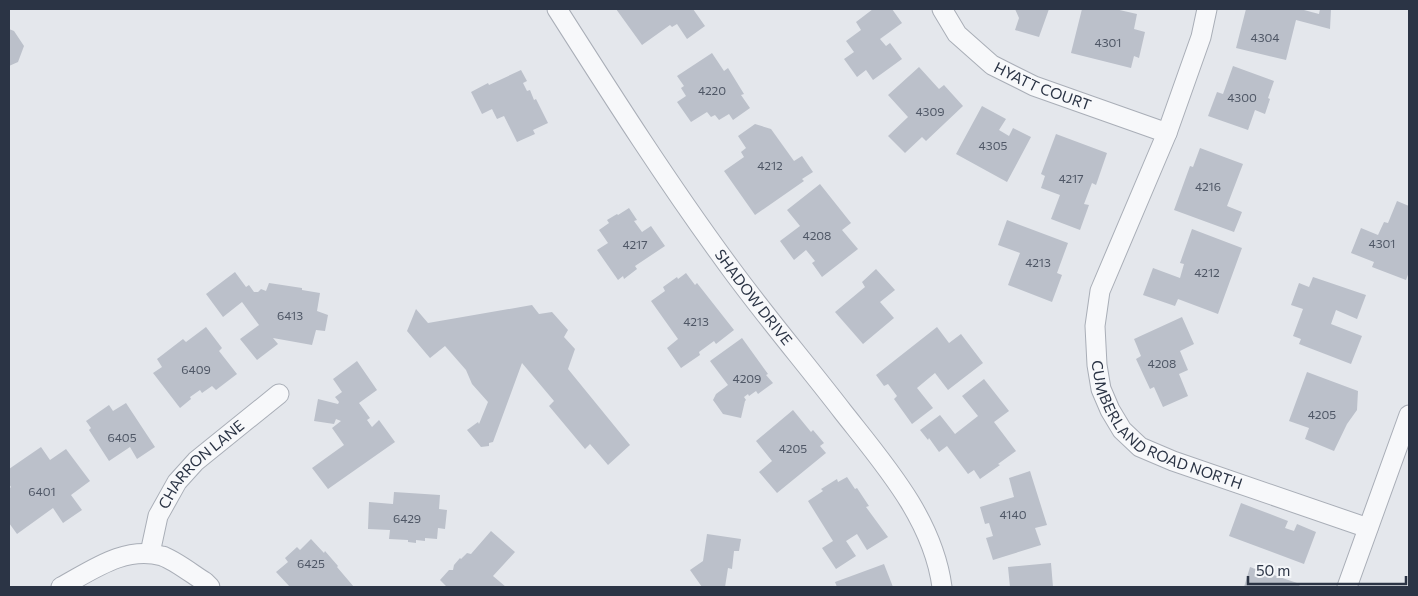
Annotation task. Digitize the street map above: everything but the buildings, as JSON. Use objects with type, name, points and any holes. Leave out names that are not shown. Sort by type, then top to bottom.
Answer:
[{"type":"street","name":"SHADOW DRIVE","points":[[557,9],[656,162],[731,270],[886,466],[917,513],[930,542],[942,587]]},
{"type":"street","name":"HYATT COURT","points":[[942,9],[958,34],[992,66],[1034,86],[1167,133]]},
{"type":"street","name":"CUMBERLAND ROAD NORTH","points":[[1207,9],[1201,37],[1167,133],[1100,291],[1095,326],[1097,365],[1101,389],[1110,410],[1122,430],[1140,447],[1173,461],[1368,528]]},
{"type":"street","name":"CHARRON LANE","points":[[150,553],[158,516],[177,482],[196,461],[279,394]]},
{"type":"street","points":[[1346,587],[1409,415]]},
{"type":"street","points":[[61,587],[114,558],[143,553],[164,556],[210,587]]}]
